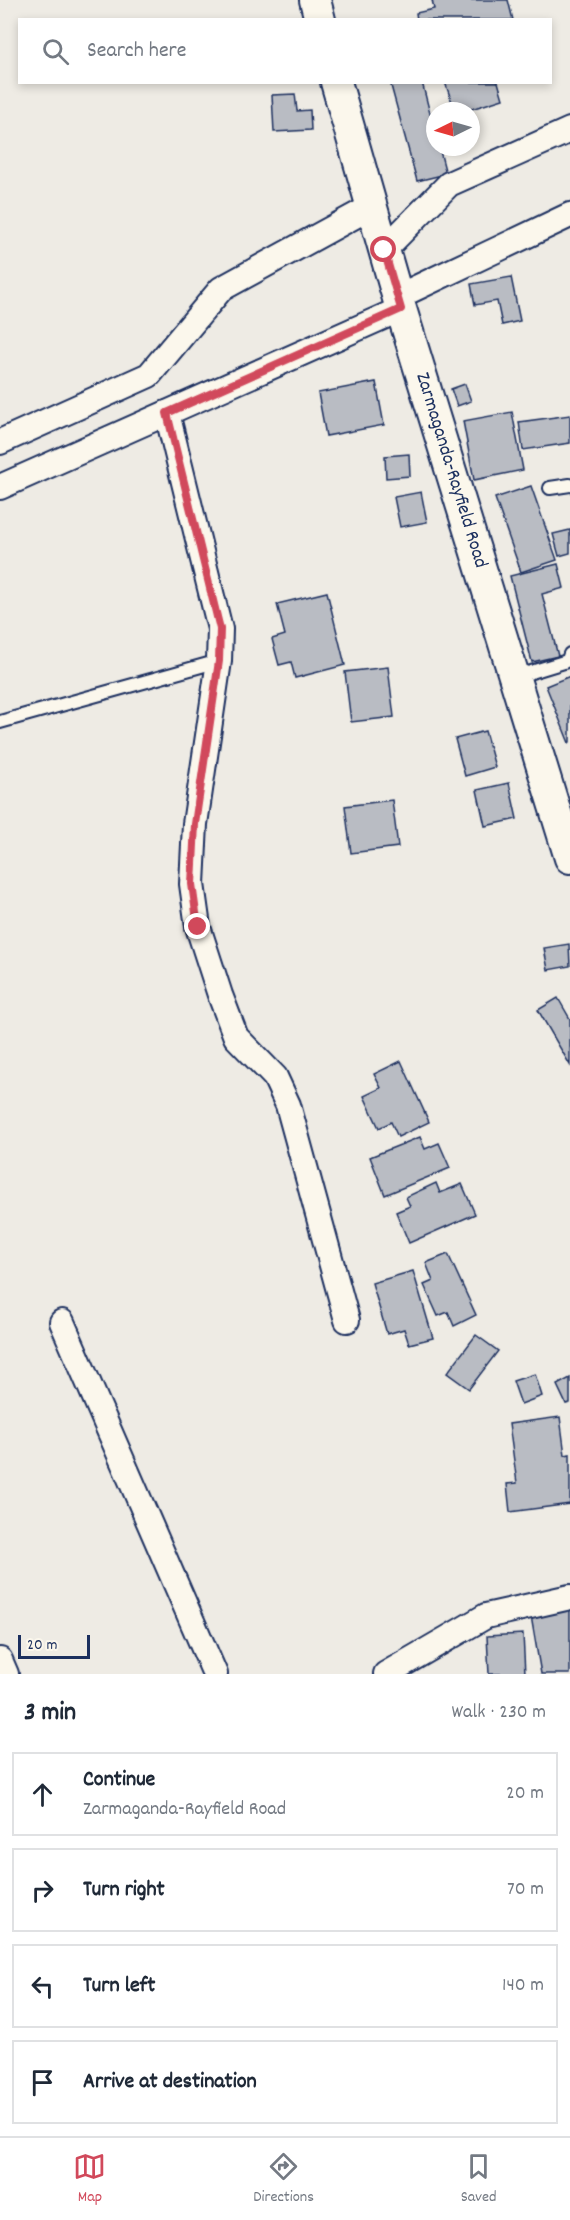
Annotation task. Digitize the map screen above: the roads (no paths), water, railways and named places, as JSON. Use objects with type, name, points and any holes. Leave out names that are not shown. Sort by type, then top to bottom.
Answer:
[{"type":"street","points":[[315,0],[320,18]]},
{"type":"street","name":"Zarmaganda-Rayfield Road","points":[[337,84],[399,303],[570,858]]},
{"type":"street","points":[[384,250],[449,184],[570,130]]},
{"type":"street","points":[[0,442],[149,375],[221,289],[371,207]]},
{"type":"street","points":[[0,487],[167,413],[399,303],[570,214]]},
{"type":"street","points":[[167,413],[220,629],[219,661],[195,824],[192,884],[198,927],[236,1037],[275,1077],[288,1105],[347,1320]]},
{"type":"street","points":[[62,1322],[215,1674]]},
{"type":"street","points":[[386,1674],[486,1616],[570,1597]]},
{"type":"street","points":[[0,1660],[6,1674]]},
{"type":"lane","points":[[549,488],[570,485]]},
{"type":"lane","points":[[514,678],[564,662],[568,660],[570,654]]},
{"type":"lane","points":[[0,722],[219,661]]}]
